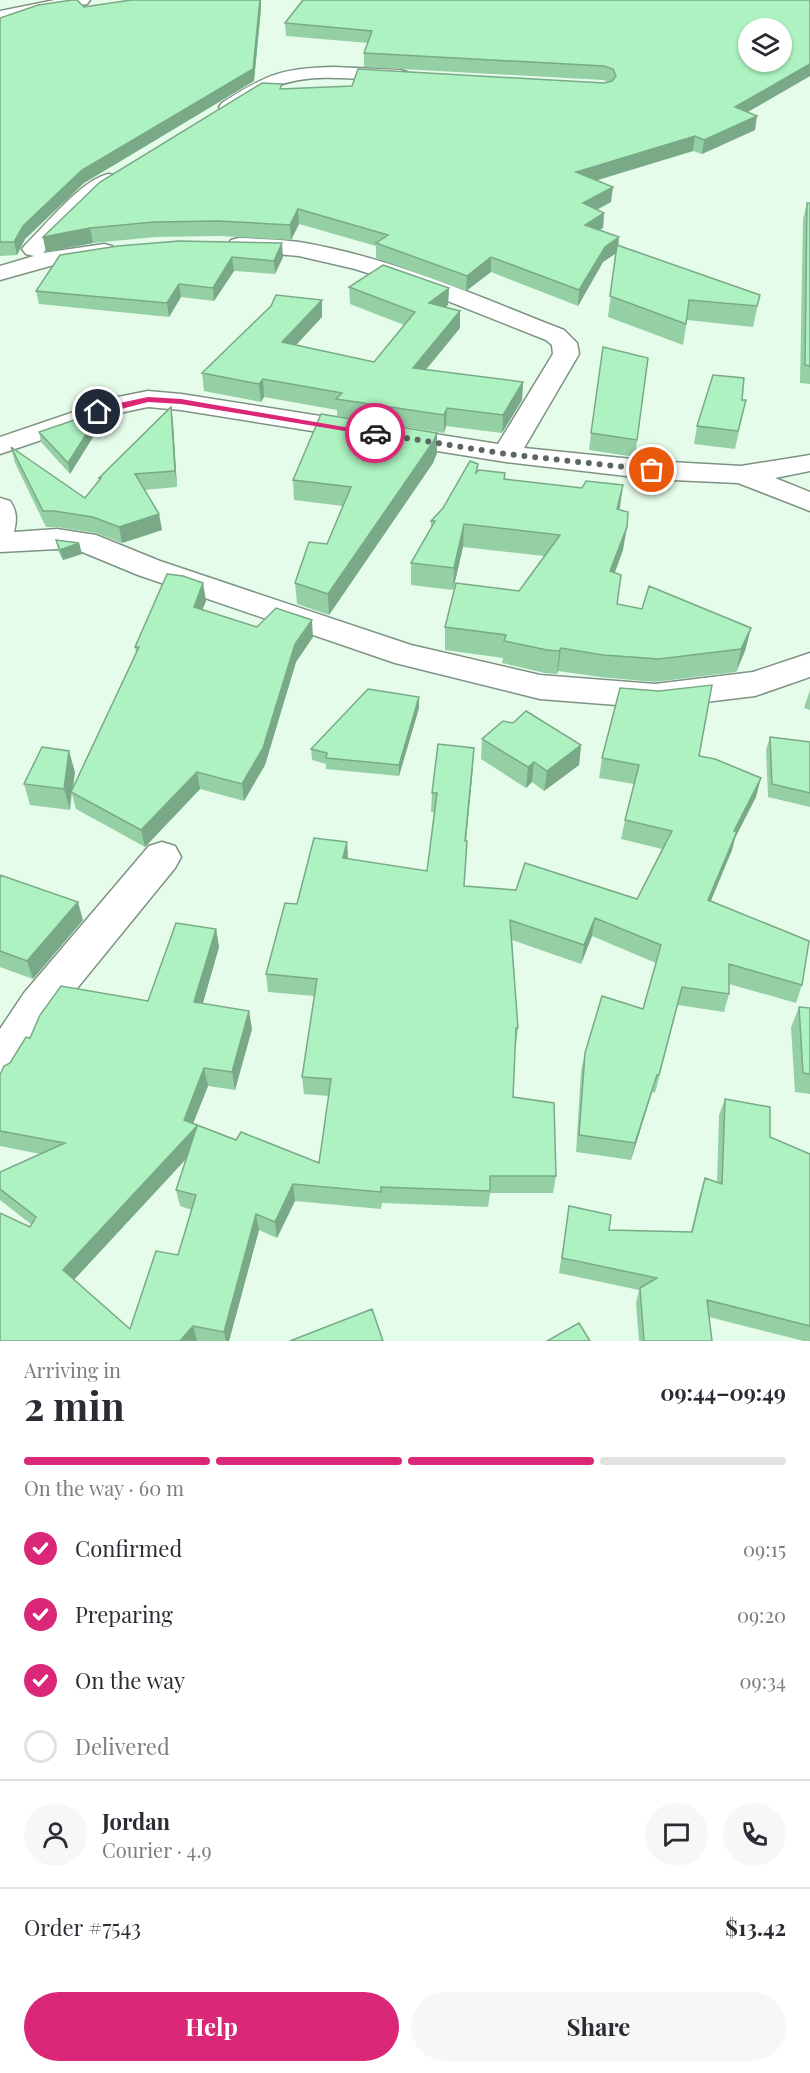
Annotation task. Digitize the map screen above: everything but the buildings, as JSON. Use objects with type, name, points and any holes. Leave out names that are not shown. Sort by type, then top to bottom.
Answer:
[{"type":"street","points":[[0,16],[81,0]]},
{"type":"street","points":[[208,119],[262,86],[286,77],[343,74],[415,76]]},
{"type":"street","points":[[26,265],[35,246],[68,213],[93,190],[122,171]]},
{"type":"street","points":[[215,244],[298,249],[344,259],[390,273],[555,335],[564,343],[566,354],[506,454]]},
{"type":"street","points":[[0,273],[26,265],[130,248]]},
{"type":"street","points":[[0,447],[118,405],[148,399],[181,402],[506,454],[652,470],[741,475],[810,463]]},
{"type":"street","points":[[741,475],[810,502]]},
{"type":"street","points":[[0,507],[2,513],[0,530]]},
{"type":"street","points":[[0,542],[57,539],[85,542],[149,568],[386,648],[540,687],[655,696],[755,684],[810,665]]},
{"type":"street","points":[[0,1066],[38,1006],[162,856]]},
{"type":"way so far","points":[[375,433],[506,454],[652,470]]},
{"type":"route","points":[[98,412],[148,399],[181,402],[375,433]]}]
